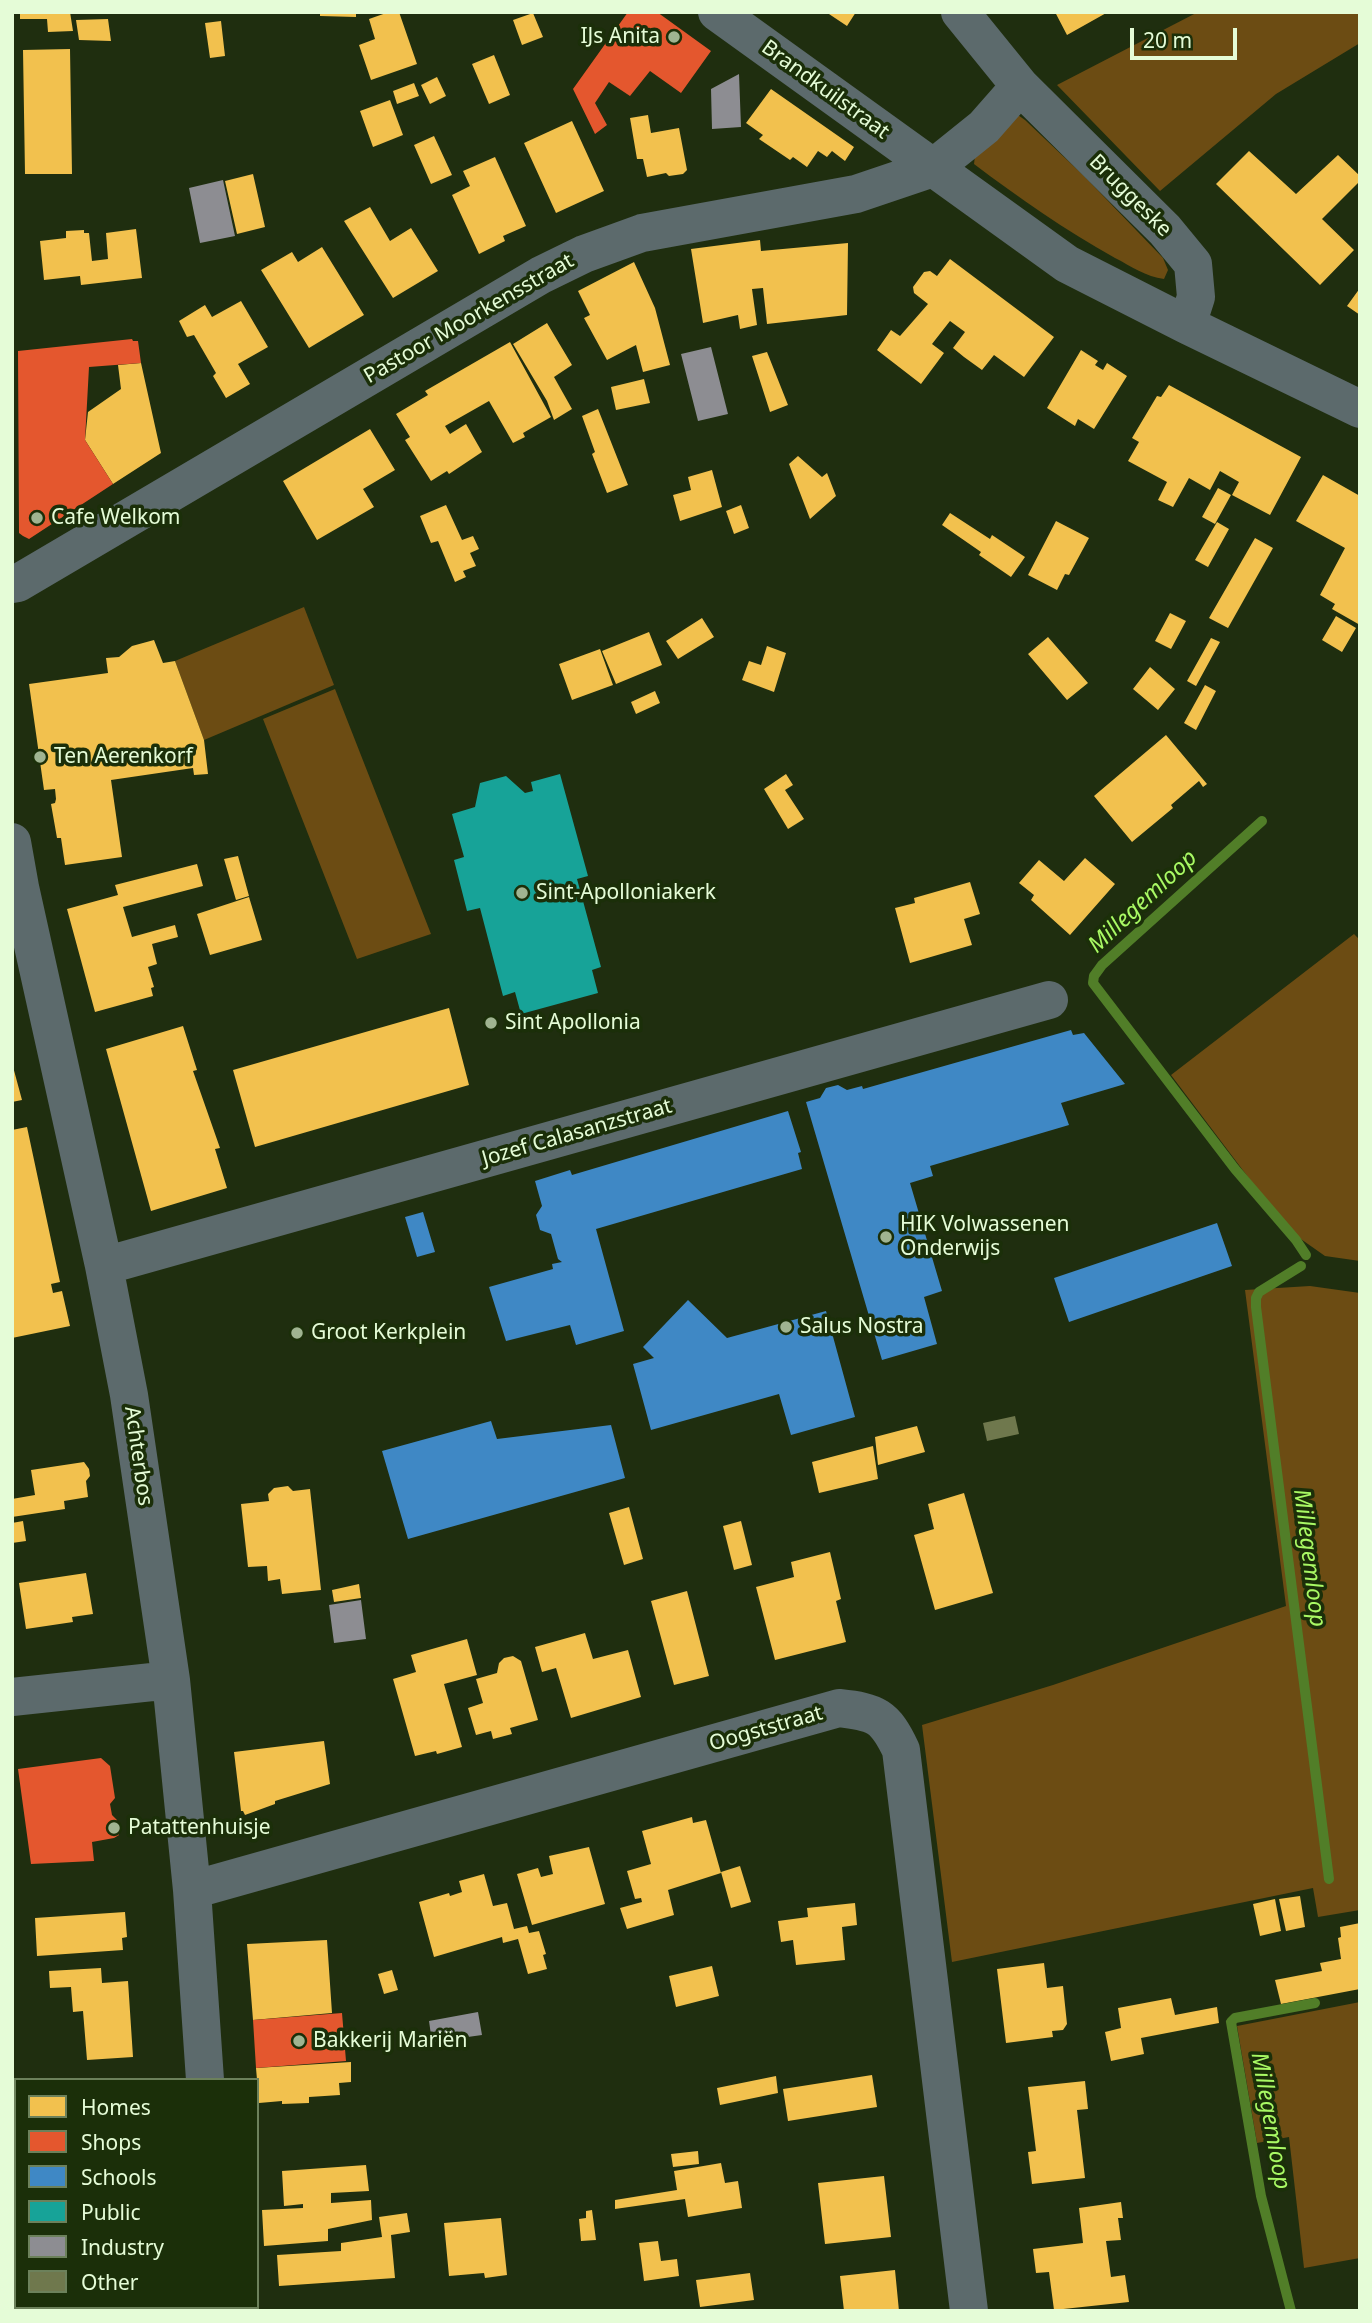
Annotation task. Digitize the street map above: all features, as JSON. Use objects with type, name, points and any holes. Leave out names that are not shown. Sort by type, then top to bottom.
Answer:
[{"type":"street","name":"Brandkuilstraat","points":[[717,12],[933,168]]},
{"type":"street","name":"Bruggeske","points":[[960,12],[1020,86],[1166,230],[1193,264],[1196,297],[1187,325]]},
{"type":"street","name":"Pastoor Moorkensstraat","points":[[12,584],[18,583],[541,275],[584,254],[642,233],[856,194],[933,168],[984,127],[1020,86]]},
{"type":"street","points":[[933,168],[1067,264],[1360,409]]},
{"type":"street","name":"Achterbos","points":[[12,842],[104,1266],[129,1395],[171,1680],[192,1890],[205,2078]]},
{"type":"street","name":"Jozef Calasanzstraat","points":[[104,1266],[1049,1000]]},
{"type":"street","points":[[12,1697],[171,1680]]},
{"type":"street","name":"Oogststraat","points":[[192,1890],[839,1708],[867,1711],[890,1726],[901,1750],[969,2311]]},
{"type":"shaded area","points":[[1198,12],[1360,12],[1360,43],[1276,94],[1160,191],[1057,85]]},
{"type":"shaded area","points":[[1015,113],[1084,176],[1163,258],[1168,270],[1164,279],[1139,271],[1096,247],[974,164],[976,148]]},
{"type":"shaded area","points":[[304,607],[334,685],[204,740],[175,661]]},
{"type":"shaded area","points":[[335,689],[431,934],[357,959],[263,719]]},
{"type":"shaded area","points":[[1354,934],[1360,940],[1360,1261],[1325,1256],[1288,1230],[1171,1075]]},
{"type":"shaded area","points":[[1310,1286],[1360,1293],[1360,1910],[1318,1917],[1313,1888],[952,1962],[922,1725],[1053,1685],[1286,1606],[1245,1290]]},
{"type":"shaded area","points":[[1360,2002],[1360,2258],[1304,2268],[1289,2137],[1257,2143],[1237,2026]]},
{"type":"building: Homes","points":[[20,12],[70,12],[73,31],[48,32],[47,19],[20,19]]},
{"type":"building: Homes","points":[[320,12],[356,12],[356,17],[320,16]]},
{"type":"building: Homes","points":[[389,12],[399,12],[417,64],[371,80],[359,45],[375,39],[369,19]]},
{"type":"building: Homes","points":[[826,12],[856,12],[847,26]]},
{"type":"building: Homes","points":[[1055,12],[1108,12],[1067,35]]},
{"type":"building: Homes","points":[[533,13],[543,37],[522,45],[513,20]]},
{"type":"building: Homes","points":[[108,19],[111,41],[79,40],[76,20]]},
{"type":"building: Homes","points":[[221,21],[225,56],[210,58],[205,23]]},
{"type":"building: Homes","points":[[70,49],[72,174],[25,174],[23,50]]},
{"type":"building: Homes","points":[[494,55],[510,95],[489,104],[472,64]]},
{"type":"building: Homes","points":[[437,77],[446,96],[430,104],[421,85]]},
{"type":"building: Homes","points":[[414,83],[419,96],[397,104],[393,91]]},
{"type":"building: Homes","points":[[771,89],[854,147],[845,161],[832,151],[827,157],[818,151],[807,167],[793,157],[790,160],[759,139],[763,135],[746,123]]},
{"type":"building: Homes","points":[[390,100],[403,135],[373,147],[360,111]]},
{"type":"building: Homes","points":[[648,115],[651,133],[679,128],[687,170],[683,174],[669,176],[666,173],[647,177],[643,159],[637,159],[630,118]]},
{"type":"building: Homes","points":[[572,121],[604,191],[556,213],[524,143]]},
{"type":"building: Homes","points":[[434,136],[452,175],[431,184],[414,145]]},
{"type":"building: Homes","points":[[1249,151],[1296,194],[1338,155],[1360,176],[1360,181],[1322,219],[1354,250],[1320,285],[1216,184]]},
{"type":"building: Homes","points":[[495,157],[526,226],[503,236],[505,241],[479,254],[452,195],[470,186],[463,171]]},
{"type":"building: Homes","points":[[253,174],[265,227],[237,234],[225,181]]},
{"type":"building: Homes","points":[[370,207],[390,241],[411,228],[438,271],[393,298],[344,221]]},
{"type":"building: Homes","points":[[136,229],[142,278],[81,285],[80,276],[44,280],[40,241],[66,238],[66,231],[84,230],[84,233],[89,233],[92,261],[108,259],[106,233]]},
{"type":"building: Homes","points":[[760,240],[761,251],[848,243],[847,315],[767,324],[763,288],[752,289],[757,325],[740,329],[738,315],[703,323],[691,249]]},
{"type":"building: Homes","points":[[322,247],[364,315],[309,348],[261,270],[292,252],[298,262]]},
{"type":"building: Homes","points":[[950,259],[1054,337],[1024,377],[994,355],[982,370],[964,357],[953,348],[965,332],[950,321],[932,344],[944,353],[921,384],[877,350],[891,330],[900,336],[928,304],[914,293],[913,287],[924,272],[930,271],[937,276]]},
{"type":"building: Homes","points":[[634,262],[655,308],[670,365],[643,372],[636,345],[607,360],[584,318],[590,315],[578,291]]},
{"type":"building: Homes","points":[[1360,288],[1360,315],[1347,306]]},
{"type":"building: Homes","points":[[241,301],[268,347],[238,364],[250,384],[226,398],[213,376],[216,373],[194,335],[187,337],[179,321],[205,305],[212,317]]},
{"type":"building: Homes","points":[[547,323],[572,365],[554,377],[572,409],[554,420],[547,401],[513,344]]},
{"type":"building: Homes","points":[[510,342],[551,417],[523,433],[525,437],[513,443],[489,401],[445,426],[450,434],[466,424],[482,452],[449,474],[447,471],[431,481],[405,440],[410,437],[396,414],[428,395],[425,391]]},
{"type":"building: Homes","points":[[1081,350],[1098,361],[1095,365],[1103,370],[1107,363],[1127,376],[1094,429],[1078,419],[1075,426],[1047,408]]},
{"type":"building: Homes","points":[[767,352],[788,405],[770,412],[752,356]]},
{"type":"building: Homes","points":[[141,363],[161,453],[113,484],[85,440],[88,412],[121,389],[118,365]]},
{"type":"building: Homes","points":[[644,379],[650,403],[616,410],[611,387]]},
{"type":"building: Homes","points":[[1169,385],[1301,457],[1270,515],[1232,495],[1239,482],[1220,471],[1210,490],[1189,478],[1173,507],[1158,500],[1167,482],[1128,461],[1139,442],[1132,438],[1157,396],[1161,397]]},
{"type":"building: Homes","points":[[598,409],[628,485],[607,493],[592,454],[595,452],[582,416]]},
{"type":"building: Homes","points":[[370,429],[395,470],[363,489],[374,507],[317,540],[283,481]]},
{"type":"building: Homes","points":[[798,456],[822,477],[827,473],[836,496],[810,519],[789,464]]},
{"type":"building: Homes","points":[[712,470],[722,507],[680,521],[673,495],[691,490],[688,477]]},
{"type":"building: Homes","points":[[1323,475],[1360,496],[1360,625],[1332,609],[1335,604],[1320,595],[1345,548],[1296,521]]},
{"type":"building: Homes","points":[[1218,488],[1231,495],[1215,524],[1202,517]]},
{"type":"building: Homes","points":[[446,505],[462,540],[473,536],[479,549],[470,553],[476,566],[463,571],[466,577],[455,582],[438,541],[431,543],[420,516]]},
{"type":"building: Homes","points":[[741,505],[749,528],[734,534],[726,511]]},
{"type":"building: Homes","points":[[950,513],[990,539],[992,535],[1025,557],[1011,577],[942,525]]},
{"type":"building: Homes","points":[[1056,521],[1089,538],[1069,575],[1065,574],[1057,590],[1028,575]]},
{"type":"building: Homes","points":[[1217,522],[1229,529],[1208,567],[1195,560]]},
{"type":"building: Homes","points":[[1255,538],[1273,548],[1228,628],[1209,618]]},
{"type":"building: Homes","points":[[1170,613],[1186,621],[1171,649],[1155,641]]},
{"type":"building: Homes","points":[[1336,616],[1356,628],[1342,652],[1322,640]]},
{"type":"building: Homes","points":[[702,618],[714,637],[678,659],[666,641]]},
{"type":"building: Homes","points":[[649,632],[662,665],[616,684],[602,651]]},
{"type":"building: Homes","points":[[1048,637],[1088,683],[1067,700],[1028,654]]},
{"type":"building: Homes","points":[[1211,638],[1220,642],[1196,686],[1187,681]]},
{"type":"building: Homes","points":[[154,640],[163,663],[175,661],[204,740],[208,774],[194,775],[193,768],[111,780],[122,857],[65,865],[61,838],[57,838],[51,804],[55,803],[55,789],[44,790],[29,684],[108,673],[106,658],[119,657],[132,646]]},
{"type":"building: Homes","points":[[767,646],[786,653],[774,692],[742,680],[749,661],[761,665]]},
{"type":"building: Homes","points":[[600,649],[613,685],[572,700],[559,664]]},
{"type":"building: Homes","points":[[1150,667],[1175,689],[1158,710],[1133,689]]},
{"type":"building: Homes","points":[[1205,685],[1216,691],[1196,730],[1184,723]]},
{"type":"building: Homes","points":[[655,691],[660,703],[636,714],[631,702]]},
{"type":"building: Homes","points":[[1166,735],[1207,784],[1203,787],[1199,781],[1171,805],[1173,808],[1132,842],[1094,796]]},
{"type":"building: Homes","points":[[786,774],[793,785],[785,790],[804,819],[788,829],[764,789]]},
{"type":"building: Homes","points":[[238,856],[249,896],[236,900],[224,859]]},
{"type":"building: Homes","points":[[1085,858],[1115,884],[1070,935],[1031,900],[1034,895],[1019,883],[1039,860],[1064,881]]},
{"type":"building: Homes","points":[[197,864],[203,886],[123,907],[132,937],[175,925],[178,937],[152,944],[157,964],[148,967],[154,987],[151,988],[153,996],[95,1012],[67,909],[118,895],[115,885]]},
{"type":"building: Homes","points":[[970,882],[980,914],[964,919],[972,945],[910,963],[895,908],[915,903],[914,898]]},
{"type":"building: Homes","points":[[249,897],[262,940],[210,955],[197,914]]},
{"type":"building: Homes","points":[[449,1008],[469,1085],[255,1147],[233,1070]]},
{"type":"building: Homes","points":[[183,1026],[197,1070],[193,1071],[220,1148],[215,1149],[227,1188],[151,1211],[106,1049]]},
{"type":"building: Homes","points":[[12,1063],[22,1100],[12,1102]]},
{"type":"building: Homes","points":[[27,1127],[60,1282],[51,1284],[53,1293],[62,1291],[70,1326],[12,1338],[12,1130]]},
{"type":"building: Homes","points":[[917,1426],[925,1452],[878,1465],[875,1437]]},
{"type":"building: Homes","points":[[873,1446],[878,1479],[819,1493],[812,1462]]},
{"type":"building: Homes","points":[[84,1462],[90,1476],[86,1481],[88,1497],[64,1501],[65,1509],[12,1517],[12,1499],[35,1495],[31,1470]]},
{"type":"building: Homes","points":[[288,1486],[293,1491],[310,1489],[321,1590],[282,1594],[280,1579],[268,1581],[267,1566],[248,1567],[241,1504],[269,1501],[268,1494],[274,1488]]},
{"type":"building: Homes","points":[[964,1493],[993,1593],[935,1610],[914,1535],[934,1529],[928,1504]]},
{"type":"building: Homes","points":[[629,1507],[643,1559],[624,1565],[609,1513]]},
{"type":"building: Homes","points":[[23,1521],[26,1541],[12,1543],[12,1523]]},
{"type":"building: Homes","points":[[741,1521],[752,1565],[734,1570],[723,1526]]},
{"type":"building: Homes","points":[[830,1552],[841,1599],[836,1601],[846,1642],[775,1660],[756,1587],[794,1577],[791,1562]]},
{"type":"building: Homes","points":[[86,1573],[93,1614],[72,1617],[73,1622],[26,1629],[19,1583]]},
{"type":"building: Homes","points":[[359,1584],[361,1598],[334,1602],[332,1590]]},
{"type":"building: Homes","points":[[687,1591],[709,1676],[674,1685],[651,1601]]},
{"type":"building: Homes","points":[[585,1633],[593,1659],[628,1650],[641,1697],[571,1718],[556,1668],[542,1672],[535,1647]]},
{"type":"building: Homes","points":[[467,1639],[477,1675],[444,1684],[462,1747],[437,1754],[436,1751],[415,1756],[393,1679],[416,1672],[411,1655]]},
{"type":"building: Homes","points":[[513,1656],[521,1661],[538,1720],[510,1728],[512,1734],[493,1739],[491,1731],[476,1735],[468,1708],[483,1703],[476,1679],[497,1673],[499,1663],[504,1658]]},
{"type":"building: Homes","points":[[324,1741],[330,1784],[275,1801],[275,1804],[245,1815],[241,1811],[234,1752]]},
{"type":"building: Homes","points":[[692,1817],[693,1823],[706,1820],[721,1873],[668,1890],[674,1915],[627,1929],[620,1908],[642,1902],[641,1898],[635,1899],[627,1871],[651,1864],[642,1831]]},
{"type":"building: Homes","points":[[589,1847],[605,1904],[532,1925],[517,1874],[538,1868],[541,1877],[553,1874],[549,1856]]},
{"type":"building: Homes","points":[[740,1866],[751,1902],[731,1908],[721,1872]]},
{"type":"building: Homes","points":[[484,1874],[493,1906],[507,1903],[514,1929],[527,1926],[529,1933],[539,1931],[546,1954],[543,1955],[547,1969],[528,1974],[518,1939],[503,1943],[502,1937],[434,1957],[419,1902],[462,1892],[459,1881]]},
{"type":"building: Homes","points":[[1300,1896],[1305,1927],[1286,1931],[1279,1899]]},
{"type":"building: Homes","points":[[1275,1899],[1281,1931],[1260,1936],[1253,1904]]},
{"type":"building: Homes","points":[[855,1903],[857,1925],[842,1927],[845,1960],[796,1965],[793,1940],[781,1942],[778,1921],[808,1917],[807,1908]]},
{"type":"building: Homes","points":[[125,1912],[127,1937],[122,1938],[123,1950],[37,1956],[35,1918]]},
{"type":"building: Homes","points":[[1360,1923],[1360,1989],[1281,2004],[1275,1980],[1322,1971],[1320,1963],[1341,1959],[1338,1938],[1341,1937],[1340,1927]]},
{"type":"building: Homes","points":[[327,1940],[332,2013],[253,2020],[247,1944]]},
{"type":"building: Homes","points":[[1044,1963],[1047,1988],[1063,1986],[1067,2024],[1063,2030],[1052,2031],[1053,2037],[1006,2043],[997,1969]]},
{"type":"building: Homes","points":[[712,1966],[719,1996],[676,2007],[669,1976]]},
{"type":"building: Homes","points":[[101,1968],[102,1983],[128,1981],[133,2057],[87,2060],[83,2011],[73,2012],[71,1987],[50,1988],[49,1971]]},
{"type":"building: Homes","points":[[392,1970],[398,1990],[384,1994],[378,1974]]},
{"type":"building: Homes","points":[[1171,1998],[1175,2015],[1217,2007],[1219,2023],[1141,2038],[1144,2054],[1111,2061],[1105,2032],[1121,2028],[1118,2008]]},
{"type":"building: Homes","points":[[351,2062],[351,2082],[339,2083],[340,2095],[309,2097],[309,2103],[259,2103],[259,2078],[256,2068]]},
{"type":"building: Homes","points":[[872,2075],[877,2107],[788,2121],[783,2089]]},
{"type":"building: Homes","points":[[776,2076],[778,2093],[720,2105],[717,2088]]},
{"type":"building: Homes","points":[[1085,2081],[1088,2109],[1077,2110],[1085,2178],[1032,2184],[1028,2152],[1036,2151],[1028,2087]]},
{"type":"building: Homes","points":[[698,2151],[699,2164],[673,2167],[671,2154]]},
{"type":"building: Homes","points":[[721,2163],[725,2183],[738,2181],[742,2208],[688,2217],[685,2199],[615,2209],[615,2200],[677,2190],[674,2171]]},
{"type":"building: Homes","points":[[366,2165],[369,2191],[331,2193],[331,2203],[371,2200],[372,2220],[328,2229],[328,2241],[264,2246],[262,2210],[303,2208],[303,2204],[284,2206],[282,2171]]},
{"type":"building: Homes","points":[[884,2176],[891,2237],[825,2244],[818,2183]]},
{"type":"building: Homes","points":[[1121,2202],[1123,2218],[1118,2218],[1121,2240],[1106,2241],[1111,2277],[1125,2275],[1129,2302],[1054,2310],[1049,2272],[1036,2273],[1033,2249],[1083,2243],[1079,2208]]},
{"type":"building: Homes","points":[[592,2210],[596,2240],[581,2241],[579,2219],[586,2218],[586,2211]]},
{"type":"building: Homes","points":[[407,2213],[410,2232],[391,2235],[395,2278],[279,2286],[277,2255],[341,2251],[341,2243],[382,2237],[379,2217]]},
{"type":"building: Homes","points":[[501,2218],[507,2275],[485,2278],[484,2273],[449,2276],[444,2223]]},
{"type":"building: Homes","points":[[658,2241],[661,2261],[677,2259],[679,2276],[644,2281],[639,2243]]},
{"type":"building: Homes","points":[[895,2270],[899,2311],[844,2311],[840,2276]]},
{"type":"building: Homes","points":[[750,2273],[754,2300],[700,2307],[696,2280]]},
{"type":"building: Shops","points":[[628,12],[657,12],[711,51],[681,93],[650,71],[630,96],[609,82],[595,103],[607,125],[595,134],[573,89]]},
{"type":"building: Shops","points":[[132,339],[138,341],[141,363],[89,367],[85,440],[113,484],[29,539],[23,536],[19,533],[18,351]]},
{"type":"building: Shops","points":[[101,1758],[110,1766],[115,1798],[110,1804],[112,1815],[117,1820],[119,1835],[92,1842],[94,1861],[31,1864],[18,1769]]},
{"type":"building: Shops","name":"Bakkerij Mariën","points":[[342,2013],[346,2061],[256,2068],[253,2020]]},
{"type":"building: Schools","name":"HIK Volwassenen Onderwijs","points":[[1071,1030],[1073,1035],[1084,1033],[1125,1084],[1061,1103],[1069,1125],[930,1166],[933,1176],[910,1183],[942,1291],[924,1297],[937,1344],[882,1360],[806,1102],[820,1098],[826,1088],[838,1085],[847,1090],[862,1086],[863,1089]]},
{"type":"building: Schools","points":[[788,1111],[801,1152],[798,1153],[802,1169],[596,1229],[624,1331],[576,1345],[570,1325],[506,1341],[489,1287],[553,1269],[552,1264],[562,1262],[558,1259],[551,1234],[540,1230],[536,1215],[542,1206],[535,1181],[570,1170],[572,1175]]},
{"type":"building: Schools","points":[[423,1212],[435,1252],[417,1257],[405,1217]]},
{"type":"building: Schools","points":[[1217,1223],[1232,1266],[1069,1322],[1054,1278]]},
{"type":"building: Schools","points":[[688,1300],[727,1338],[826,1311],[855,1417],[791,1435],[779,1394],[651,1430],[633,1364],[654,1358],[643,1347]]},
{"type":"building: Schools","points":[[491,1421],[497,1439],[611,1425],[625,1478],[408,1539],[382,1451]]},
{"type":"building: Schools","points":[[12,2222],[14,2222],[14,2270]]},
{"type":"building: Schools","points":[[62,2309],[134,2309],[134,2311]]},
{"type":"building: Public","name":"Sint-Apolloniakerk","points":[[560,774],[588,876],[577,879],[601,967],[592,970],[598,993],[521,1014],[515,992],[503,996],[480,908],[467,911],[454,860],[464,857],[452,814],[475,807],[480,783],[506,776],[525,793],[533,791],[531,782]]},
{"type":"building: Industry","points":[[739,74],[741,127],[712,129],[711,89]]},
{"type":"building: Industry","points":[[223,180],[235,236],[200,243],[189,188]]},
{"type":"building: Industry","points":[[711,347],[728,414],[698,421],[681,354]]},
{"type":"building: Industry","points":[[361,1600],[366,1639],[334,1643],[329,1605]]},
{"type":"building: Industry","points":[[478,2012],[482,2035],[432,2042],[429,2021]]},
{"type":"building: Other","points":[[1015,1416],[1019,1434],[987,1441],[983,1423]]},
{"type":"waterway","name":"Millegemloop","points":[[1262,821],[1102,965],[1094,976],[1093,983],[1235,1169],[1306,1255]]},
{"type":"waterway","name":"Millegemloop","points":[[1301,1266],[1259,1292],[1256,1307],[1329,1879]]},
{"type":"waterway","name":"Millegemloop","points":[[1291,2311],[1261,2196],[1231,2022],[1235,2018],[1315,2003]]},
{"type":"place","name":"IJs Anita","points":[[674,37]]},
{"type":"place","name":"Cafe Welkom","points":[[37,518]]},
{"type":"place","name":"Ten Aerenkorf","points":[[40,757]]},
{"type":"place","name":"Sint-Apolloniakerk","points":[[522,893]]},
{"type":"place","name":"Sint Apollonia","points":[[491,1023]]},
{"type":"place","name":"HIK Volwassenen Onderwijs","points":[[886,1237]]},
{"type":"place","name":"Salus Nostra","points":[[786,1327]]},
{"type":"place","name":"Groot Kerkplein","points":[[297,1333]]},
{"type":"place","name":"Patattenhuisje","points":[[114,1828]]},
{"type":"place","name":"Bakkerij Mariën","points":[[299,2041]]}]
